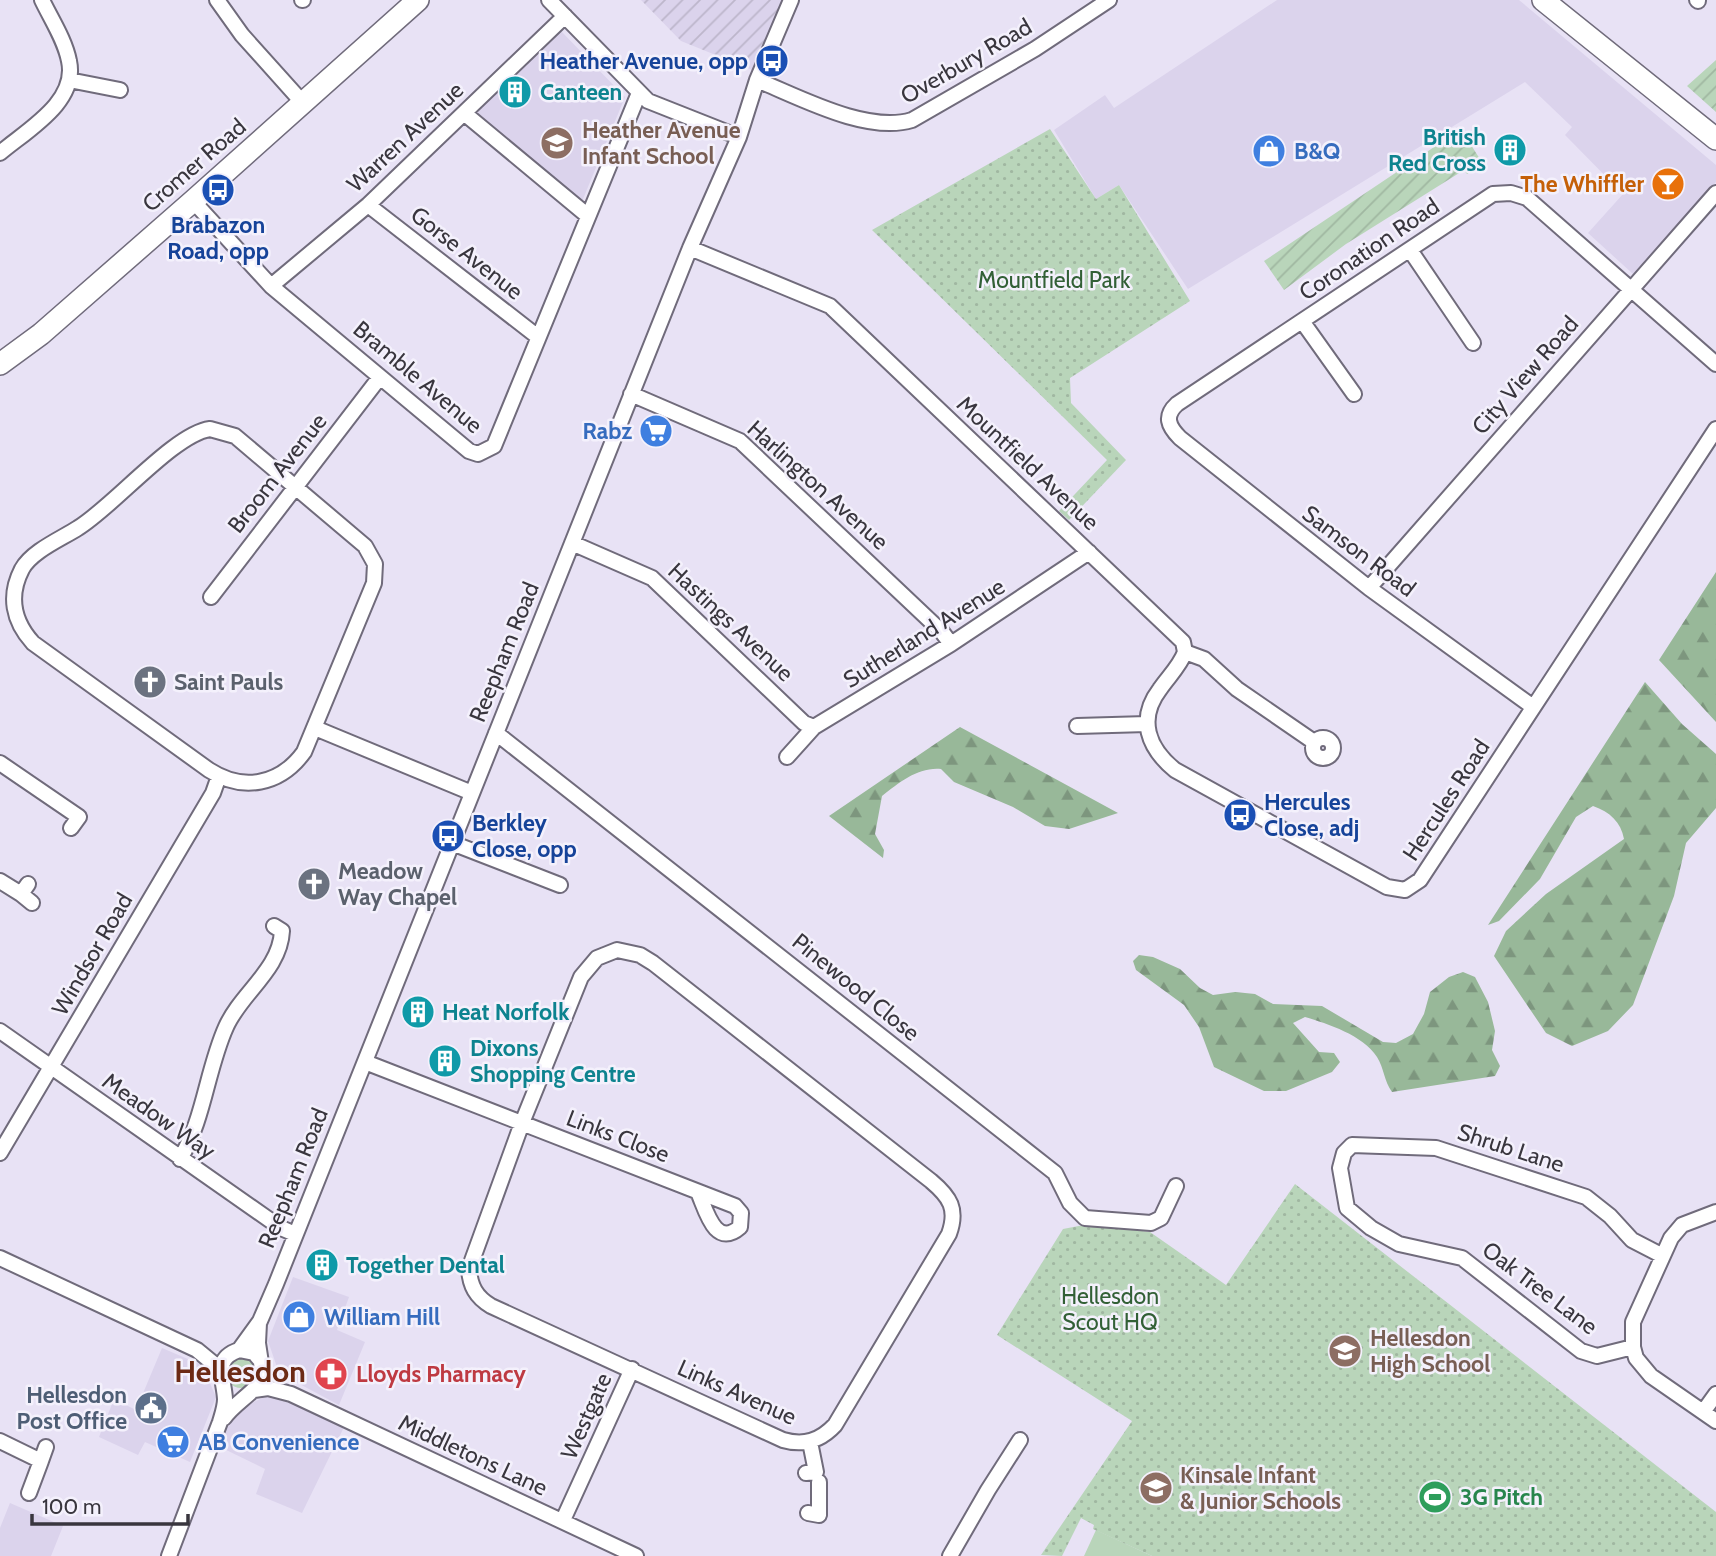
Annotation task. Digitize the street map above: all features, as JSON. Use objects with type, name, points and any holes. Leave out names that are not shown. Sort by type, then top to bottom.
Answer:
[{"type":"highway","points":[[1543,0],[1675,109],[1716,139]]},
{"type":"highway","name":"Cromer Road","points":[[0,364],[41,334],[193,201],[410,3]]},
{"type":"highway","points":[[1675,109],[1692,132],[1716,153]]},
{"type":"street","points":[[0,153],[58,103],[69,80],[67,52],[42,0]]},
{"type":"street","points":[[216,0],[242,35],[303,103]]},
{"type":"street","points":[[549,0],[648,101],[739,137]]},
{"type":"street","name":"Reepham Road","points":[[169,1556],[220,1422],[225,1400],[221,1379],[224,1358],[235,1351],[260,1321],[690,248],[739,137],[757,80],[791,0]]},
{"type":"street","name":"Overbury Road","points":[[757,80],[840,113],[898,124],[912,120],[1034,50],[1109,0]]},
{"type":"street","name":"Warren Avenue","points":[[271,286],[368,205],[565,16]]},
{"type":"street","points":[[69,80],[120,90]]},
{"type":"street","name":"Bramble Avenue","points":[[193,201],[271,286],[468,451],[486,452],[494,446],[639,93]]},
{"type":"street","points":[[464,113],[588,216]]},
{"type":"street","name":"Coronation Road","points":[[1168,420],[1177,404],[1493,194],[1511,193],[1527,198],[1630,290]]},
{"type":"street","name":"City View Road","points":[[1368,587],[1716,193]]},
{"type":"street","name":"Gorse Avenue","points":[[368,205],[538,337]]},
{"type":"street","name":"Mountfield Avenue","points":[[690,248],[830,306],[1183,642],[1185,652],[1204,659],[1237,688],[1314,742]]},
{"type":"street","points":[[1410,250],[1473,342]]},
{"type":"street","points":[[1630,290],[1716,364]]},
{"type":"street","points":[[1302,321],[1354,394]]},
{"type":"street","name":"Broom Avenue","points":[[211,597],[380,377]]},
{"type":"street","name":"Harlington Avenue","points":[[631,394],[740,442],[942,632],[951,644]]},
{"type":"street","name":"Samson Road","points":[[1168,420],[1180,438],[1368,587],[1534,707]]},
{"type":"street","name":"Hercules Road","points":[[1147,724],[1154,750],[1175,771],[1397,891],[1413,887],[1716,429]]},
{"type":"street","points":[[222,430],[235,436],[365,546],[375,564],[373,583],[315,728],[293,766],[279,777],[244,784],[219,776],[33,643],[17,619],[7,595],[28,561],[92,519],[199,431],[222,430]]},
{"type":"street","name":"Hastings Avenue","points":[[572,543],[652,578],[804,723],[814,727]]},
{"type":"street","name":"Sutherland Avenue","points":[[787,757],[814,727],[951,644],[1089,552]]},
{"type":"street","points":[[1077,726],[1147,724],[1152,701],[1185,652]]},
{"type":"street","points":[[315,728],[471,793]]},
{"type":"street","name":"Pinewood Close","points":[[496,733],[1055,1173],[1070,1203],[1085,1218],[1151,1223],[1161,1218],[1176,1186]]},
{"type":"street","points":[[0,764],[80,823]]},
{"type":"street","name":"Windsor Road","points":[[0,1153],[213,793],[219,776]]},
{"type":"street","points":[[452,843],[559,885]]},
{"type":"street","points":[[0,881],[27,894]]},
{"type":"street","points":[[180,1159],[195,1130],[198,1109],[226,1026],[243,998],[275,958],[281,943],[281,927]]},
{"type":"street","name":"Links Avenue","points":[[607,952],[630,952],[653,963],[947,1195],[955,1215],[949,1234],[835,1425],[810,1442],[783,1440],[632,1369],[491,1306],[474,1291],[469,1269],[522,1123],[584,970],[607,952]]},
{"type":"street","name":"Meadow Way","points":[[0,1031],[180,1159],[281,1228],[295,1234]]},
{"type":"street","name":"Links Close","points":[[365,1062],[698,1192]]},
{"type":"street","name":"Shrub Lane","points":[[1340,1168],[1344,1153],[1352,1145],[1436,1147],[1586,1197],[1610,1216],[1632,1240],[1661,1255]]},
{"type":"street","name":"Oak Tree Lane","points":[[1340,1168],[1347,1208],[1371,1228],[1399,1244],[1462,1258],[1581,1351],[1597,1356],[1633,1347]]},
{"type":"street","points":[[1716,1212],[1682,1225],[1661,1255],[1633,1322],[1636,1358],[1651,1376],[1716,1421]]},
{"type":"street","points":[[0,1258],[197,1350],[214,1364],[221,1379],[234,1392],[251,1391]]},
{"type":"street","name":"Reepham Road","points":[[220,1422],[233,1404],[260,1383],[260,1321]]},
{"type":"street","points":[[197,1350],[254,1353],[262,1364]]},
{"type":"street","name":"Middletons Lane","points":[[262,1364],[291,1394]]},
{"type":"street","name":"Westgate","points":[[563,1520],[632,1369]]},
{"type":"street","name":"Middletons Lane","points":[[251,1391],[268,1388],[291,1394],[636,1556]]},
{"type":"street","points":[[1703,1412],[1716,1394]]},
{"type":"street","points":[[950,1556],[978,1505],[1020,1440]]},
{"type":"street","points":[[0,1441],[41,1461]]},
{"type":"street","points":[[810,1442],[818,1477],[819,1516]]},
{"type":"street","points":[[29,1493],[46,1447]]},
{"type":"shaded area","points":[[641,0],[784,0],[755,71],[681,41]]},
{"type":"shaded area","points":[[1277,0],[1519,0],[1716,165],[1716,182],[1633,274],[1588,233],[1623,194],[1565,135],[1572,127],[1525,82],[1188,289],[1119,185],[1096,199],[1054,130],[1105,95],[1114,108]]},
{"type":"shaded area","name":"Heather Avenue Infant School","points":[[560,30],[625,97],[581,204],[472,114]]},
{"type":"shaded area","points":[[293,1277],[349,1297],[337,1330],[365,1342],[339,1405],[279,1373],[268,1341]]},
{"type":"shaded area","points":[[162,1348],[202,1365],[216,1397],[190,1462],[145,1442],[138,1455],[99,1437],[114,1399],[136,1410]]},
{"type":"shaded area","points":[[272,1394],[345,1425],[302,1513],[256,1494],[265,1469],[220,1447],[227,1426],[239,1408]]},
{"type":"shaded area","points":[[10,1503],[63,1526],[51,1556],[0,1556],[0,1528]]},
{"type":"green space","points":[[1716,60],[1716,112],[1687,86]]},
{"type":"green space","name":"Mountfield Park","points":[[1050,129],[1096,199],[1119,185],[1190,301],[1070,378],[1071,403],[1126,460],[1069,520],[1059,511],[1107,460],[872,230]]},
{"type":"green space","points":[[1461,129],[1483,164],[1467,174],[1464,170],[1346,244],[1284,290],[1264,261]]},
{"type":"green space","points":[[1716,572],[1716,722],[1659,660]]},
{"type":"green space","points":[[1645,682],[1682,724],[1716,754],[1716,808],[1686,843],[1674,896],[1633,1005],[1608,1031],[1572,1046],[1546,1033],[1494,956],[1506,931],[1546,894],[1624,839],[1617,823],[1605,811],[1593,806],[1576,817],[1540,879],[1499,921],[1488,925]]},
{"type":"green space","points":[[960,727],[1118,813],[1069,829],[1045,826],[1013,807],[954,782],[941,769],[933,769],[910,776],[882,796],[875,834],[884,850],[883,858],[829,816]]},
{"type":"green space","points":[[1139,955],[1153,957],[1180,969],[1200,988],[1213,995],[1235,992],[1255,994],[1273,1004],[1322,1006],[1383,1042],[1396,1043],[1413,1034],[1424,1014],[1430,992],[1449,977],[1463,972],[1475,977],[1488,1002],[1495,1031],[1492,1050],[1500,1066],[1495,1076],[1392,1092],[1377,1057],[1363,1042],[1344,1031],[1305,1017],[1293,1023],[1319,1052],[1334,1053],[1340,1062],[1332,1072],[1286,1091],[1264,1091],[1214,1067],[1199,1027],[1184,1005],[1136,970],[1133,961]]},
{"type":"green space","name":"Hellesdon High School","points":[[1295,1184],[1716,1512],[1716,1556],[1152,1556],[1093,1529],[1094,1525],[1081,1518],[1062,1556],[1041,1555],[1132,1421],[997,1335],[1063,1229],[1089,1224],[1150,1232],[1226,1285]]},
{"type":"green space","points":[[241,1356],[252,1361],[257,1372],[252,1383],[241,1388],[230,1383],[225,1372],[230,1361]]},
{"type":"green space","points":[[1096,1530],[1152,1556],[1084,1556]]},
{"type":"place","name":"Heather Avenue, opp","points":[[772,61]]},
{"type":"place","name":"Canteen","points":[[515,92]]},
{"type":"place","name":"Heather Avenue Infant School","points":[[557,143]]},
{"type":"place","name":"British Red Cross","points":[[1510,150]]},
{"type":"place","name":"B&Q","points":[[1269,151]]},
{"type":"place","name":"The Whiffler","points":[[1668,184]]},
{"type":"place","name":"Brabazon Road, opp","points":[[218,190]]},
{"type":"place","name":"Rabz","points":[[656,431]]},
{"type":"place","name":"Saint Pauls","points":[[150,682]]},
{"type":"place","name":"Hercules Close, adj","points":[[1240,815]]},
{"type":"place","name":"Berkley Close, opp","points":[[448,836]]},
{"type":"place","name":"Meadow Way Chapel","points":[[314,884]]},
{"type":"place","name":"Heat Norfolk","points":[[418,1012]]},
{"type":"place","name":"Dixons Shopping Centre","points":[[445,1061]]},
{"type":"place","name":"Together Dental","points":[[322,1265]]},
{"type":"place","name":"William Hill","points":[[299,1317]]},
{"type":"place","name":"Hellesdon High School","points":[[1345,1351]]},
{"type":"place","name":"Lloyds Pharmacy","points":[[331,1374]]},
{"type":"place","name":"Hellesdon Post Office","points":[[151,1408]]},
{"type":"place","name":"AB Convenience","points":[[173,1442]]},
{"type":"place","name":"Kinsale Infant & Junior Schools","points":[[1156,1488]]},
{"type":"place","name":"3G Pitch","points":[[1435,1497]]},
{"type":"district","name":"Hellesdon","points":[[240,1372]]},
{"type":"park label","name":"Hellesdon Scout HQ","points":[[1110,1309]]}]
